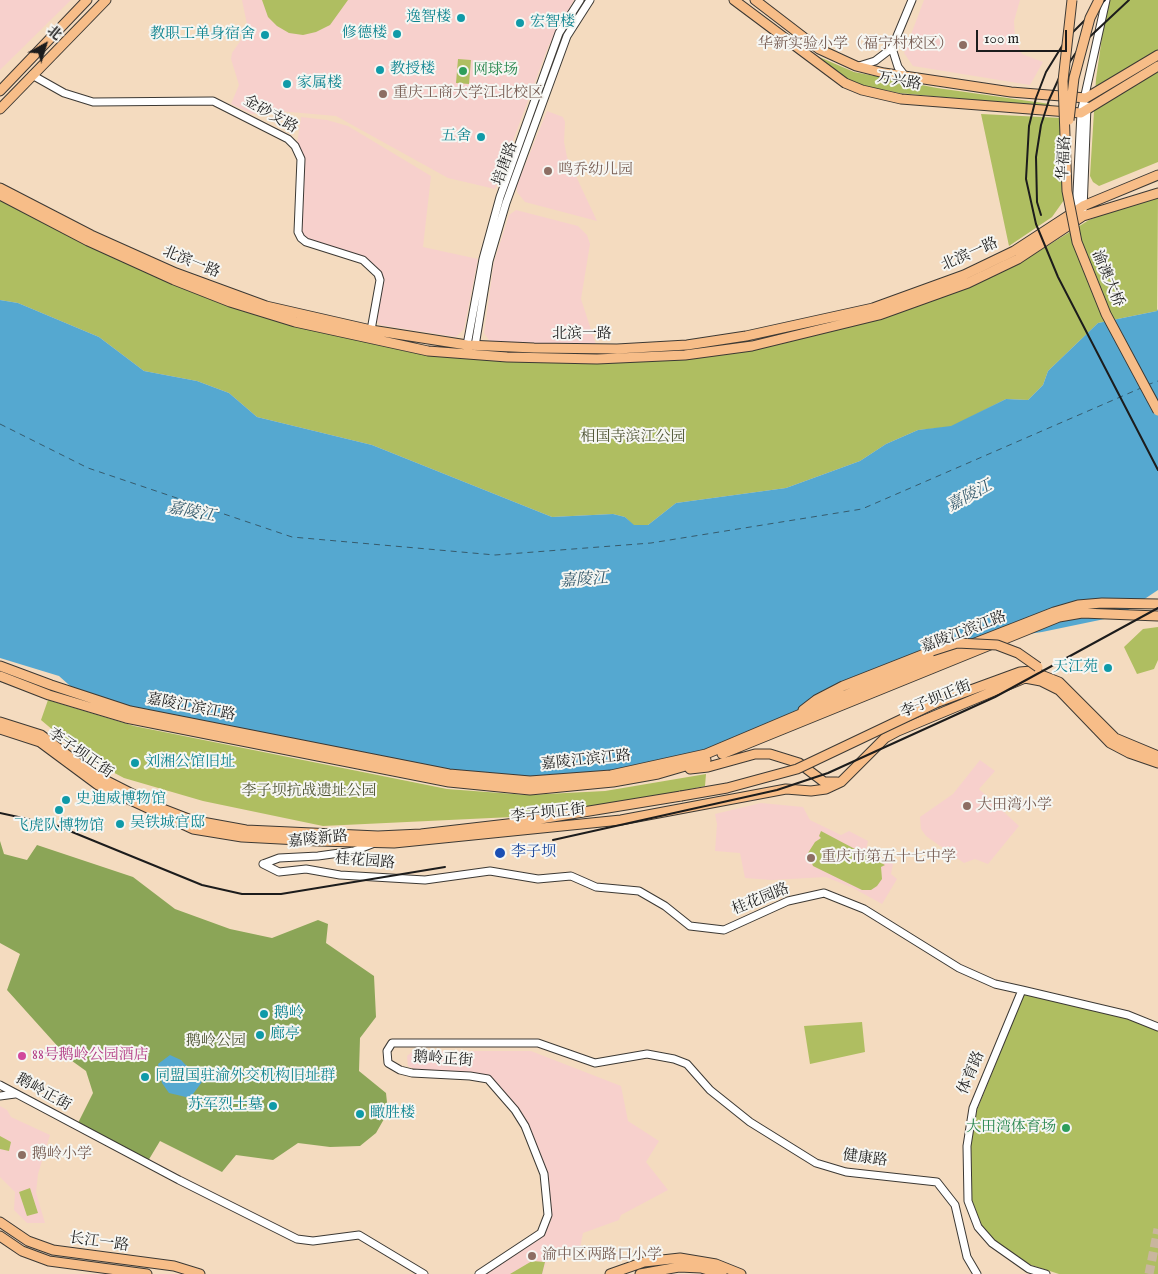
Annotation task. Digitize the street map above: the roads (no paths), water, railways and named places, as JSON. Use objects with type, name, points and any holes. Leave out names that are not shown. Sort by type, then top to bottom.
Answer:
[{"type":"main road","points":[[0,91],[86,0]]},
{"type":"main road","points":[[0,109],[106,0]]},
{"type":"main road","name":"万兴路","points":[[734,0],[831,75],[862,90],[901,99],[1084,111]]},
{"type":"main road","name":"万兴路","points":[[755,0],[819,49],[856,66],[905,76],[1011,92],[1086,98]]},
{"type":"main road","points":[[1066,147],[1063,81],[1072,0]]},
{"type":"main road","points":[[1066,147],[1074,78],[1090,18],[1099,0]]},
{"type":"main road","points":[[1086,98],[1158,55]]},
{"type":"main road","points":[[1084,111],[1158,66]]},
{"type":"main road","name":"渝澳大桥","points":[[1066,147],[1067,191],[1077,242],[1087,274],[1106,314],[1158,411]]},
{"type":"main road","points":[[1158,176],[1158,186]]},
{"type":"main road","name":"北滨一路","points":[[0,188],[91,235],[176,273],[266,306],[371,330],[471,345],[617,349],[687,345],[746,336],[873,308],[964,274],[1014,251],[1080,213],[1158,176]]},
{"type":"main road","name":"北滨一路","points":[[0,195],[88,241],[174,280],[230,302],[295,322],[428,351],[507,357],[597,360],[685,355],[752,346],[879,315],[968,283],[1018,259],[1080,213],[1158,192]]},
{"type":"main road","name":"嘉陵江滨江路","points":[[0,666],[130,711],[449,774],[530,781],[611,775],[656,767],[706,754],[892,675],[1054,612],[1078,605],[1102,603],[1158,604]]},
{"type":"main road","name":"嘉陵江滨江路","points":[[0,676],[49,695],[126,718],[449,782],[530,790],[613,782],[658,774],[706,760],[768,737],[895,682],[1059,617],[1082,613],[1158,616]]},
{"type":"main road","points":[[789,719],[816,700],[843,686],[957,643],[997,645],[1018,653],[1059,682]]},
{"type":"main road","name":"李子坝正街","points":[[0,722],[41,735],[92,773],[160,808],[192,820],[246,830],[378,836],[421,834],[516,823],[682,796],[746,783],[798,769],[938,702],[1020,672],[1031,671],[1059,682],[1082,711]]},
{"type":"main road","name":"李子坝正街","points":[[0,729],[40,742],[98,786],[193,829],[242,837],[376,843],[621,820],[786,789],[811,791],[826,789],[841,782],[885,738],[1025,678],[1053,686],[1082,711]]},
{"type":"main road","points":[[1082,711],[1115,738],[1158,756]]},
{"type":"main road","points":[[1082,711],[1110,743],[1129,753],[1158,762]]},
{"type":"main road","points":[[658,774],[708,767],[755,754],[770,754],[799,763],[824,782],[841,782]]},
{"type":"main road","name":"长江一路","points":[[0,1222],[28,1241],[53,1250],[174,1266],[200,1274]]},
{"type":"main road","name":"长江一路","points":[[0,1236],[22,1251],[49,1261],[147,1274]]},
{"type":"main road","points":[[610,1274],[644,1262],[680,1258],[716,1264],[741,1274]]},
{"type":"main road","points":[[640,1274],[679,1266],[701,1268],[722,1274]]},
{"type":"street","name":"培唐路","points":[[471,345],[483,259],[500,197],[559,33],[580,0]]},
{"type":"street","name":"培唐路","points":[[471,345],[489,261],[506,203],[567,36],[590,0]]},
{"type":"street","points":[[856,66],[875,61],[892,48],[912,0]]},
{"type":"street","name":"华福路","points":[[1080,213],[1084,111],[1106,0]]},
{"type":"street","points":[[892,48],[898,67],[905,76]]},
{"type":"street","name":"金砂支路","points":[[32,75],[64,93],[93,102],[214,101],[288,139],[295,146],[301,160],[298,232],[301,238],[306,242],[363,260],[378,274],[380,280],[371,330]]},
{"type":"street","name":"嘉陵新路","points":[[263,864],[279,858],[318,856],[354,851],[376,843]]},
{"type":"street","name":"桂花园路","points":[[263,864],[279,872],[306,869],[340,875],[425,880],[490,871],[538,879],[571,876],[596,887],[639,891],[665,906],[690,926],[724,930],[788,901],[824,893],[864,909],[959,968],[990,982],[1022,990]]},
{"type":"street","points":[[1022,990],[1128,1015],[1158,1027]]},
{"type":"street","name":"体育路","points":[[1022,990],[973,1108],[967,1146],[968,1201],[978,1227],[992,1244],[1029,1269],[1046,1274]]},
{"type":"street","name":"鹅岭正街","points":[[479,1274],[536,1238],[544,1227],[548,1215],[545,1182],[538,1158],[525,1126],[488,1079],[476,1076],[400,1070],[388,1063],[387,1051],[392,1043],[538,1043],[595,1063],[646,1054],[674,1059],[687,1064],[710,1090]]},
{"type":"street","name":"鹅岭正街","points":[[0,1085],[297,1239],[313,1241],[359,1235],[424,1274]]},
{"type":"street","name":"健康路","points":[[710,1090],[750,1122],[816,1163],[846,1172],[937,1182],[954,1205],[967,1257],[978,1274]]},
{"type":"street","points":[[0,1096],[15,1094]]},
{"type":"water","name":"嘉陵江","points":[[0,300],[18,303],[99,337],[144,371],[197,381],[229,393],[257,417],[372,445],[552,517],[613,514],[625,517],[634,525],[648,525],[676,503],[786,488],[860,461],[886,444],[918,430],[951,426],[1006,399],[1028,400],[1043,385],[1048,371],[1098,323],[1157,311],[1158,309],[1158,590],[1119,616],[1042,632],[920,650],[808,723],[576,784],[414,770],[96,709],[59,676],[0,658]]},
{"type":"water","points":[[170,1055],[181,1060],[202,1082],[190,1098],[169,1093],[162,1083],[158,1064]]},
{"type":"tunnel","points":[[1149,1274],[1158,1229]]},
{"type":"railway","points":[[1105,0],[1067,38],[1046,72],[1036,98],[1029,126],[1026,179],[1036,224],[1058,277],[1158,470]]},
{"type":"railway","points":[[1041,215],[1037,202],[1036,157],[1041,125],[1049,100],[1059,78],[1081,45],[1129,0]]},
{"type":"railway","points":[[553,840],[777,790],[828,773],[995,697],[1158,608]]},
{"type":"railway","points":[[0,813],[55,825],[202,885],[242,894],[281,894],[445,867]]},
{"type":"place","name":"逸智楼","points":[[461,18]]},
{"type":"place","name":"宏智楼","points":[[520,23]]},
{"type":"place","name":"修德楼","points":[[397,34]]},
{"type":"place","name":"教职工单身宿舍","points":[[265,35]]},
{"type":"place","name":"华新实验小学（福宁村校区）","points":[[963,45]]},
{"type":"place","name":"教授楼","points":[[380,70]]},
{"type":"place","name":"网球场","points":[[463,71]]},
{"type":"place","name":"家属楼","points":[[287,84]]},
{"type":"place","name":"重庆工商大学江北校区","points":[[383,94]]},
{"type":"place","name":"五舍","points":[[481,137]]},
{"type":"place","name":"鸣乔幼儿园","points":[[548,171]]},
{"type":"place","name":"天江苑","points":[[1108,668]]},
{"type":"place","name":"刘湘公馆旧址","points":[[135,763]]},
{"type":"place","name":"史迪威博物馆","points":[[66,800]]},
{"type":"place","name":"大田湾小学","points":[[967,806]]},
{"type":"place","name":"飞虎队博物馆","points":[[59,810]]},
{"type":"place","name":"吴铁城官邸","points":[[120,824]]},
{"type":"place","name":"李子坝","points":[[500,853]]},
{"type":"place","name":"重庆市第五十七中学","points":[[811,858]]},
{"type":"place","name":"鹅岭","points":[[264,1014]]},
{"type":"place","name":"廊亭","points":[[260,1035]]},
{"type":"place","name":"88号鹅岭公园酒店","points":[[22,1056]]},
{"type":"place","name":"同盟国驻渝外交机构旧址群","points":[[145,1077]]},
{"type":"place","name":"苏军烈士墓","points":[[273,1106]]},
{"type":"place","name":"瞰胜楼","points":[[360,1114]]},
{"type":"place","name":"大田湾体育场","points":[[1066,1128]]},
{"type":"place","name":"鹅岭小学","points":[[22,1155]]},
{"type":"place","name":"渝中区两路口小学","points":[[532,1256]]},
{"type":"park label","name":"相国寺滨江公园","points":[[633,438]]},
{"type":"park label","name":"李子坝抗战遗址公园","points":[[309,792]]},
{"type":"park label","name":"鹅岭公园","points":[[216,1042]]}]
